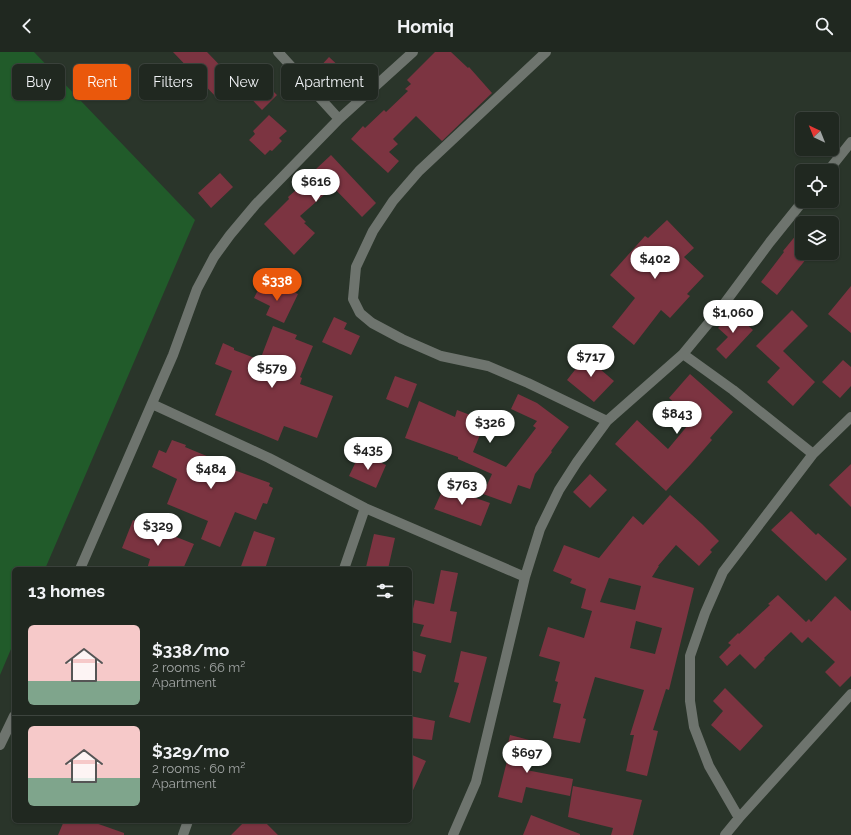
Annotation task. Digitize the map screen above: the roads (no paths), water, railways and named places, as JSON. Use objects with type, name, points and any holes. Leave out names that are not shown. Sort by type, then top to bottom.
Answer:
[{"type":"street","points":[[278,52],[339,119]]},
{"type":"street","points":[[81,567],[173,355],[197,289],[214,257],[230,234],[256,204],[339,119],[413,52]]},
{"type":"street","points":[[546,52],[419,171],[393,201],[373,231],[356,267],[353,299],[360,314],[372,323],[402,339],[441,356],[488,366],[528,383],[607,421]]},
{"type":"street","points":[[834,164],[851,142]]},
{"type":"street","points":[[454,835],[476,782],[525,577],[540,529],[559,490],[577,462],[607,421],[683,354],[721,308],[797,208]]},
{"type":"street","points":[[683,354],[733,390],[813,454]]},
{"type":"street","points":[[152,404],[270,458],[365,508],[525,577]]},
{"type":"street","points":[[739,818],[709,766],[694,727],[690,701],[690,656],[705,613],[723,572],[813,454],[851,417]]},
{"type":"street","points":[[345,567],[365,508]]},
{"type":"street","points":[[725,835],[851,694]]},
{"type":"street","points":[[0,745],[12,720]]},
{"type":"street","points":[[183,835],[187,823]]}]
